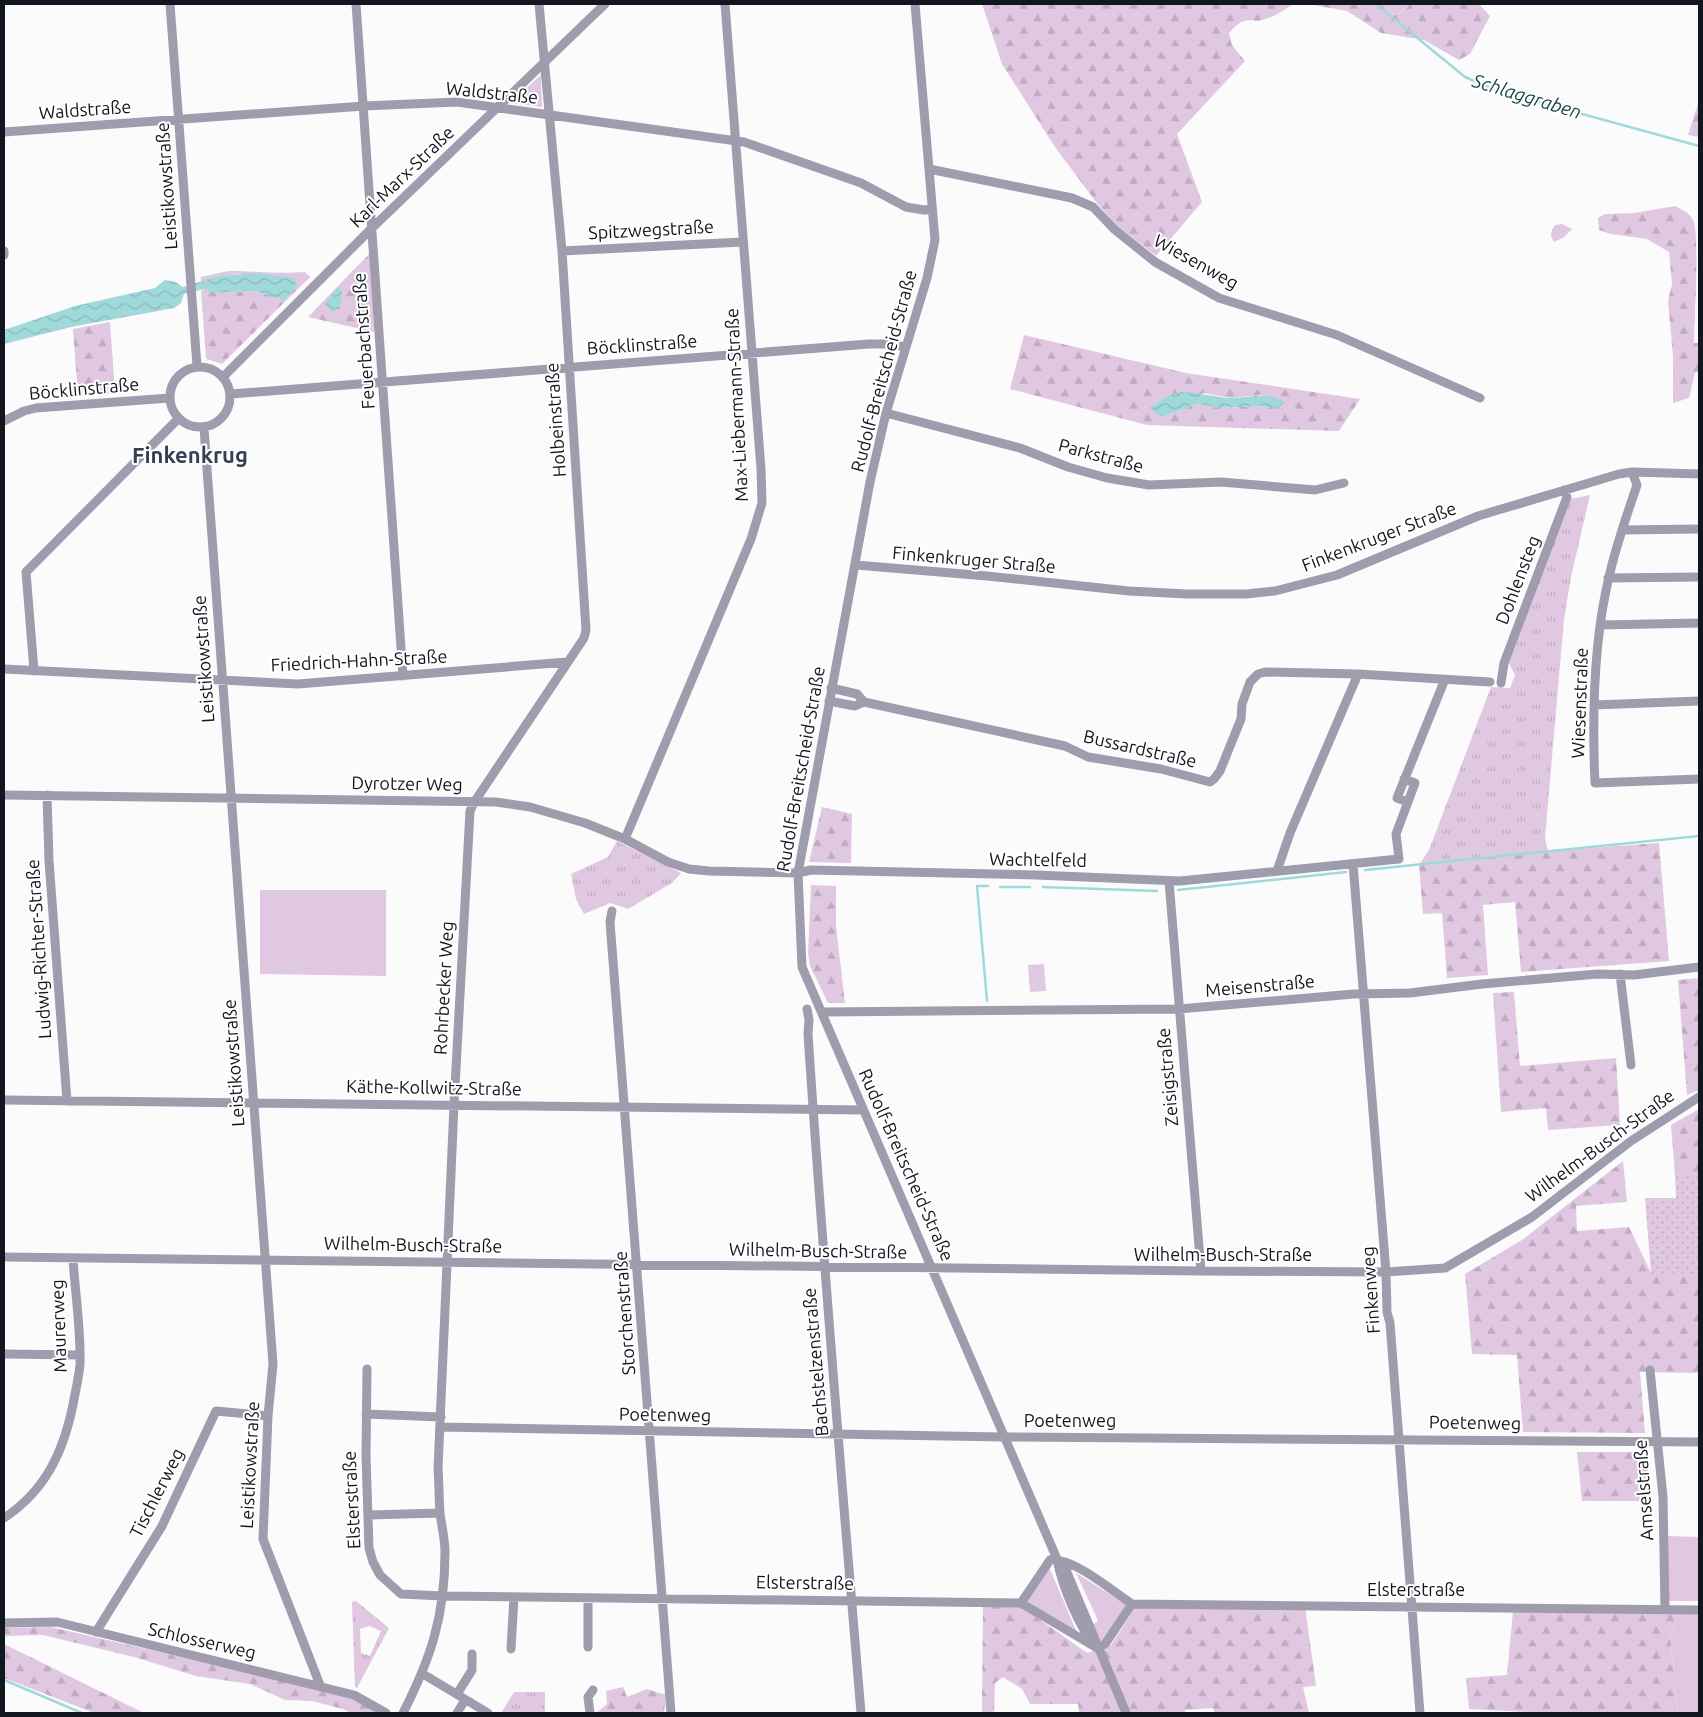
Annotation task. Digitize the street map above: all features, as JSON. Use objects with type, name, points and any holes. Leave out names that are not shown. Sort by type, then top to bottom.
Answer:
[{"type":"street","name":"Leistikowstraße","points":[[170,4],[197,366]]},
{"type":"street","name":"Feuerbachstraße","points":[[356,4],[404,676]]},
{"type":"street","name":"Holbeinstraße","points":[[474,801],[584,638],[586,630],[562,251],[539,4]]},
{"type":"street","name":"Karl-Marx-Straße","points":[[223,377],[372,228],[605,4]]},
{"type":"street","name":"Max-Liebermann-Straße","points":[[626,839],[758,522],[762,503],[761,469],[725,4]]},
{"type":"street","name":"Rudolf-Breitscheid-Straße","points":[[915,4],[934,228],[933,250],[886,413],[870,482],[856,565],[831,688],[798,873],[801,960],[1003,1437],[1057,1559],[1066,1570],[1094,1635],[1097,1648],[1126,1713]]},
{"type":"street","name":"Waldstraße","points":[[4,132],[364,106],[457,102],[746,143],[861,183],[906,207],[924,210],[932,209]]},
{"type":"street","name":"Wiesenweg","points":[[929,169],[1072,198],[1094,207],[1114,229],[1155,262],[1219,298],[1336,334],[1480,398]]},
{"type":"street","name":"Spitzwegstraße","points":[[562,251],[743,242]]},
{"type":"street","name":"Böcklinstraße","points":[[231,394],[383,383],[569,366],[869,344],[889,344],[906,347]]},
{"type":"street","points":[[197,366],[207,367],[223,377],[231,394],[230,406],[224,416],[215,424],[204,428],[190,426],[178,419],[172,409],[169,398],[171,387],[177,377],[186,370],[197,366]]},
{"type":"street","name":"Böcklinstraße","points":[[4,421],[24,410],[36,408],[169,398]]},
{"type":"street","name":"Parkstraße","points":[[886,413],[1020,448],[1068,467],[1107,478],[1149,485],[1221,482],[1315,490],[1344,484]]},
{"type":"street","points":[[34,671],[26,572],[178,419]]},
{"type":"street","name":"Leistikowstraße","points":[[204,428],[273,1364],[268,1416],[263,1539],[320,1685]]},
{"type":"street","name":"Finkenkruger Straße","points":[[856,565],[1129,591],[1187,594],[1246,594],[1294,587],[1337,575],[1478,516],[1564,490],[1632,472],[1699,474]]},
{"type":"street","name":"Wiesenstraße","points":[[1632,472],[1637,485],[1608,578],[1601,625],[1592,722],[1595,783],[1699,778]]},
{"type":"street","name":"Dohlensteg","points":[[1501,683],[1504,663],[1567,497],[1564,490]]},
{"type":"street","points":[[1622,530],[1699,529]]},
{"type":"street","points":[[1608,578],[1699,576]]},
{"type":"street","name":"Wiesenstraße","points":[[1601,625],[1699,623]]},
{"type":"street","name":"Friedrich-Hahn-Straße","points":[[4,669],[298,684],[566,662]]},
{"type":"street","name":"Bussardstraße","points":[[829,701],[855,706],[864,702],[1065,746],[1088,757],[1162,769],[1210,782],[1214,780],[1220,771],[1241,719],[1242,704],[1250,682],[1258,674],[1358,674],[1490,682]]},
{"type":"street","points":[[1277,871],[1290,833],[1358,674]]},
{"type":"street","name":"Wachtelfeld","points":[[798,873],[811,870],[1180,882],[1399,859],[1396,834],[1415,783],[1404,780],[1445,679]]},
{"type":"street","name":"Bussardstraße","points":[[831,688],[857,694],[864,702]]},
{"type":"street","points":[[1594,705],[1699,701]]},
{"type":"street","name":"Dyrotzer Weg","points":[[4,794],[474,801],[530,807],[558,814],[626,839],[668,862],[688,868],[709,871],[798,873]]},
{"type":"street","name":"Ludwig-Richter-Straße","points":[[47,795],[48,861],[67,1101]]},
{"type":"street","name":"Rohrbecker Weg","points":[[403,1713],[423,1674],[432,1650],[443,1596],[445,1550],[440,1513],[438,1468],[446,1262],[470,811],[474,801]]},
{"type":"street","name":"Finkenweg","points":[[1353,864],[1420,1713]]},
{"type":"street","name":"Zeisigstraße","points":[[1168,881],[1201,1272]]},
{"type":"street","name":"Storchenstraße","points":[[612,911],[610,922],[671,1713]]},
{"type":"street","name":"Meisenstraße","points":[[822,1012],[1179,1009],[1410,993],[1482,984],[1620,974],[1634,975],[1699,967]]},
{"type":"street","points":[[1620,974],[1630,1065]]},
{"type":"street","name":"Bachstelzenstraße","points":[[807,1008],[823,1267],[832,1341],[861,1713]]},
{"type":"street","name":"Wilhelm-Busch-Straße","points":[[4,1257],[1201,1272],[1386,1272],[1446,1268],[1532,1216],[1631,1141],[1699,1097]]},
{"type":"street","name":"Käthe-Kollwitz-Straße","points":[[4,1100],[864,1110]]},
{"type":"street","name":"Maurerweg","points":[[4,1518],[34,1494],[48,1476],[61,1451],[79,1377],[80,1355],[73,1258]]},
{"type":"street","points":[[4,1354],[80,1355]]},
{"type":"street","name":"Elsterstraße","points":[[368,1370],[366,1456],[369,1548],[380,1575],[401,1594],[1021,1603]]},
{"type":"street","name":"Amselstraße","points":[[1650,1370],[1663,1497],[1665,1609]]},
{"type":"street","name":"Tischlerweg","points":[[96,1632],[162,1526],[216,1411],[268,1416]]},
{"type":"street","points":[[366,1414],[441,1417]]},
{"type":"street","name":"Poetenweg","points":[[440,1427],[1003,1437],[1699,1442]]},
{"type":"street","points":[[369,1515],[440,1513]]},
{"type":"street","points":[[1057,1559],[1070,1562],[1132,1604],[1105,1644],[1097,1648],[1021,1603],[1050,1560],[1057,1559]]},
{"type":"street","points":[[512,1649],[514,1597]]},
{"type":"street","points":[[588,1598],[588,1647]]},
{"type":"street","name":"Elsterstraße","points":[[1132,1604],[1699,1610]]},
{"type":"street","name":"Schlosserweg","points":[[4,1623],[57,1622],[320,1685],[354,1695],[386,1713]]},
{"type":"street","points":[[457,1694],[472,1670],[472,1654]]},
{"type":"street","points":[[423,1674],[488,1713]]},
{"type":"street","points":[[590,1713],[588,1697],[593,1690]]},
{"type":"street","points":[[457,1713],[465,1700]]},
{"type":"green space","points":[[982,4],[1294,4],[1269,18],[1240,22],[1229,33],[1232,45],[1245,61],[1177,134],[1202,202],[1156,256],[1115,224],[1055,147],[1002,64]]},
{"type":"green space","points":[[1308,4],[1380,4],[1393,15],[1402,12],[1410,4],[1479,4],[1490,16],[1470,54],[1459,60],[1424,40],[1381,33],[1347,11]]},
{"type":"green space","points":[[1380,4],[1409,4],[1402,12],[1393,15]]},
{"type":"green space","points":[[541,75],[542,107],[510,103]]},
{"type":"green space","points":[[1699,100],[1699,137],[1688,135]]},
{"type":"green space","points":[[1675,206],[1689,215],[1693,220],[1695,228],[1694,343],[1699,343],[1699,371],[1695,373],[1689,398],[1673,403],[1673,357],[1668,301],[1672,284],[1669,252],[1647,239],[1611,234],[1599,230],[1598,218],[1605,214],[1634,213]]},
{"type":"green space","points":[[1562,224],[1572,229],[1564,237],[1554,242],[1551,236],[1552,229],[1555,225]]},
{"type":"green space","points":[[371,252],[374,332],[308,317]]},
{"type":"green space","points":[[228,271],[305,272],[310,277],[222,364],[206,359],[201,291],[204,289],[216,293],[254,291],[284,299],[295,278],[247,274],[224,276],[201,283],[201,277]]},
{"type":"green space","points":[[110,322],[115,393],[78,396],[73,329]]},
{"type":"green space","points":[[1024,335],[1186,373],[1360,399],[1339,431],[1147,425],[1010,389]],"holes":[[[1203,393],[1231,398],[1261,395],[1277,409],[1260,406],[1219,408],[1197,404],[1161,417]]]},
{"type":"green space","points":[[1590,495],[1571,577],[1564,619],[1545,838],[1548,851],[1419,865],[1429,850],[1491,687],[1510,688],[1515,675],[1508,662],[1570,499]]},
{"type":"green space","points":[[822,807],[852,814],[851,863],[809,862]]},
{"type":"green space","points":[[617,841],[681,873],[672,883],[628,909],[610,903],[584,914],[576,899],[571,874],[608,857]]},
{"type":"green space","points":[[1659,843],[1669,961],[1521,972],[1515,902],[1483,905],[1488,975],[1447,978],[1442,913],[1423,914],[1419,865],[1548,851]]},
{"type":"green space","points":[[811,885],[836,886],[836,926],[845,1003],[828,1003],[810,966],[808,953]]},
{"type":"green space","points":[[260,890],[386,890],[386,976],[260,974]]},
{"type":"green space","points":[[1044,964],[1046,991],[1030,992],[1028,965]]},
{"type":"green space","points":[[1699,978],[1699,1090],[1687,1095],[1678,980]]},
{"type":"green space","points":[[1514,992],[1520,1066],[1616,1058],[1620,1125],[1548,1130],[1546,1108],[1501,1112],[1493,993]]},
{"type":"green space","points":[[1699,1109],[1699,1175],[1675,1175],[1671,1125]]},
{"type":"green space","points":[[1623,1161],[1627,1202],[1576,1206],[1577,1231],[1629,1227],[1651,1273],[1699,1273],[1699,1373],[1640,1372],[1645,1433],[1523,1432],[1517,1355],[1472,1354],[1465,1274],[1522,1240]]},
{"type":"green space","points":[[1675,1175],[1699,1175],[1699,1273],[1651,1273],[1645,1198],[1676,1198]]},
{"type":"green space","points":[[1577,1452],[1647,1452],[1650,1501],[1582,1501]]},
{"type":"green space","points":[[1668,1536],[1699,1537],[1699,1601],[1667,1601]]},
{"type":"green space","points":[[1049,1567],[1078,1635],[1024,1603]]},
{"type":"green space","points":[[1076,1573],[1127,1605],[1101,1642],[1093,1624],[1098,1621]]},
{"type":"green space","points":[[356,1601],[389,1628],[357,1688],[355,1687],[352,1602]],"holes":[[[369,1626],[381,1631],[370,1656],[361,1653],[360,1629]]]},
{"type":"green space","points":[[983,1605],[1021,1606],[1087,1653],[1111,1645],[1135,1608],[1305,1607],[1316,1686],[1303,1687],[1309,1713],[1215,1713],[1213,1708],[1185,1710],[1185,1713],[1079,1713],[1078,1704],[1030,1704],[1022,1689],[1003,1677],[995,1683],[994,1713],[982,1713]]},
{"type":"green space","points":[[1513,1611],[1678,1614],[1670,1637],[1678,1713],[1547,1713],[1469,1709],[1466,1678],[1507,1675]]},
{"type":"green space","points":[[1678,1614],[1699,1614],[1699,1713],[1678,1713],[1670,1637]]},
{"type":"green space","points":[[51,1627],[354,1697],[376,1713],[351,1713],[312,1701],[285,1700],[250,1684],[196,1676],[134,1657],[43,1635],[4,1636],[4,1628]]},
{"type":"green space","points":[[4,1644],[144,1713],[94,1713],[4,1678]]},
{"type":"green space","points":[[623,1687],[627,1697],[647,1689],[666,1695],[664,1713],[596,1713],[607,1704],[606,1691]]},
{"type":"green space","points":[[514,1692],[545,1692],[545,1713],[501,1713]]},
{"type":"water","points":[[255,273],[295,278],[296,288],[284,300],[254,291],[215,293],[204,289],[184,294],[181,303],[174,308],[71,327],[4,344],[4,330],[75,306],[155,288],[165,280],[176,282],[183,287],[219,276]]},
{"type":"water","points":[[337,288],[342,290],[341,304],[333,313],[325,304]]},
{"type":"water","points":[[1181,392],[1226,398],[1266,396],[1285,402],[1277,409],[1260,406],[1219,408],[1197,404],[1161,417],[1150,408],[1165,397]]},
{"type":"waterway","name":"Schlaggraben","points":[[1376,4],[1465,77],[1495,90],[1699,146]]},
{"type":"waterway","points":[[1365,870],[1699,836]]},
{"type":"waterway","points":[[1178,890],[1346,872]]},
{"type":"waterway","points":[[987,1001],[977,886],[988,886]]},
{"type":"waterway","points":[[1000,887],[1030,887]]},
{"type":"waterway","points":[[1043,887],[1157,891]]},
{"type":"waterway","points":[[4,1680],[82,1713]]},
{"type":"district","name":"Finkenkrug","points":[[190,455]]}]
